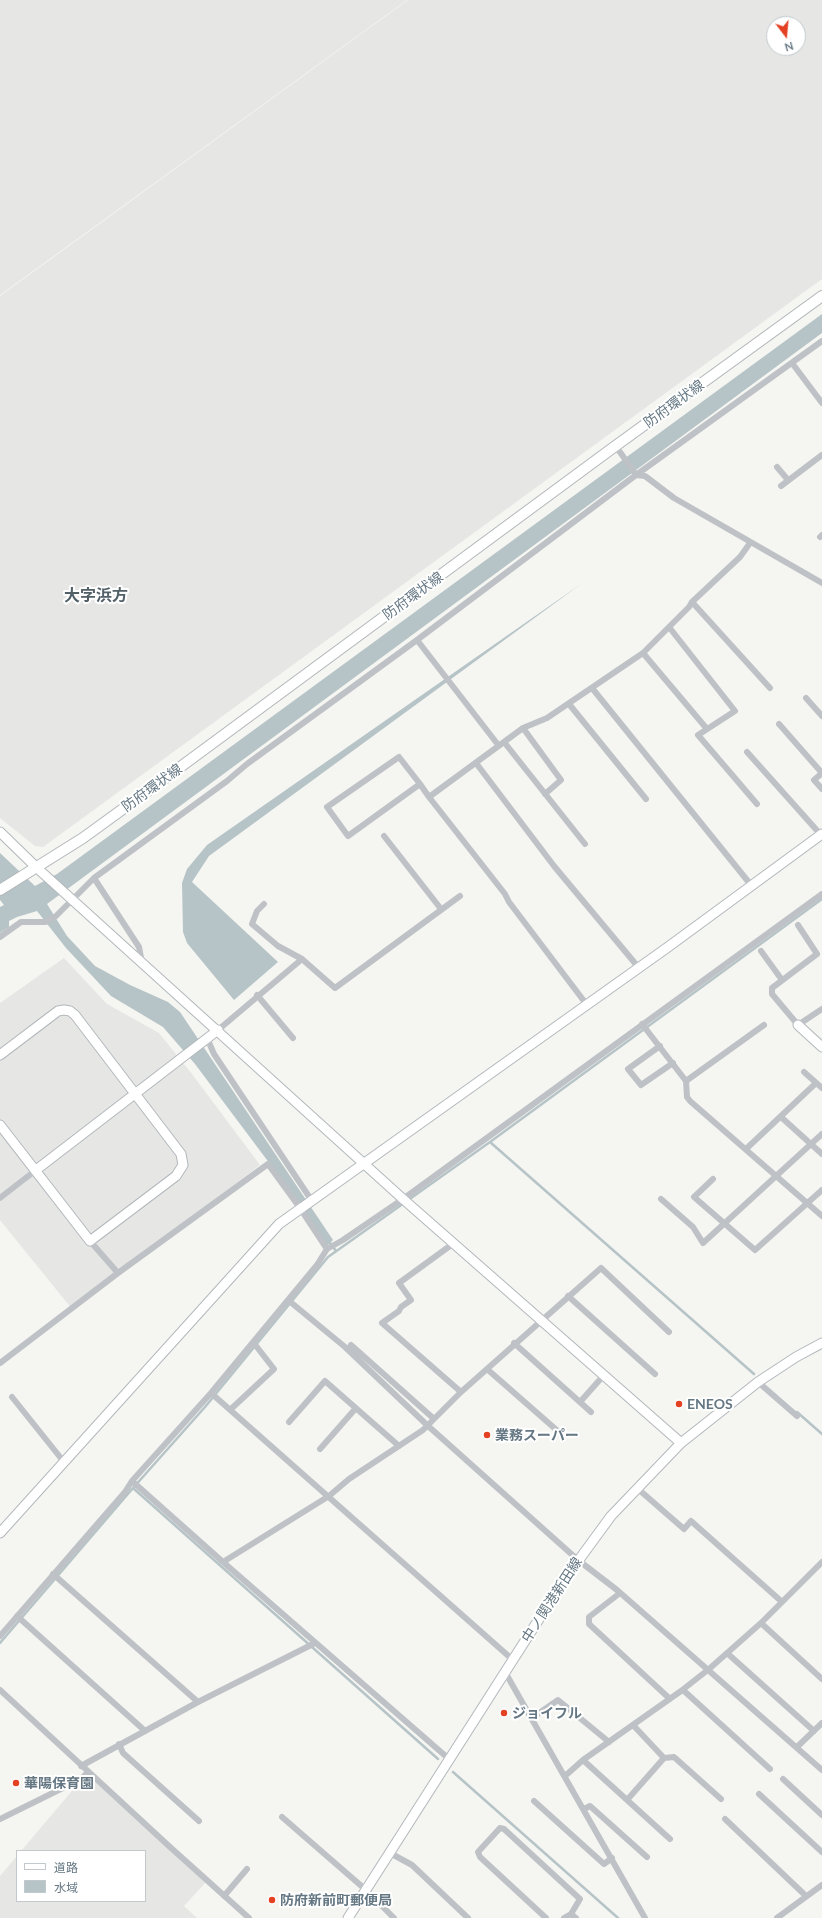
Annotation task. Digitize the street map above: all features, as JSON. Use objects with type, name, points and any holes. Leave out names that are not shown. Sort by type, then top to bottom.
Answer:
[{"type":"main road","name":"防府環状線","points":[[0,890],[36,866],[83,838],[617,450],[822,296]]},
{"type":"street","points":[[0,937],[21,922],[46,922],[56,916],[94,878],[417,640],[636,475],[822,341]]},
{"type":"street","points":[[792,363],[822,403]]},
{"type":"street","points":[[617,450],[636,475],[645,476],[674,498],[822,583]]},
{"type":"street","points":[[781,486],[822,455]]},
{"type":"street","points":[[777,467],[788,480]]},
{"type":"street","points":[[429,796],[524,728],[547,718],[643,653],[692,602],[740,558],[750,543]]},
{"type":"street","points":[[692,602],[770,688]]},
{"type":"street","points":[[669,627],[735,711],[698,735],[757,804]]},
{"type":"street","points":[[417,640],[585,844]]},
{"type":"street","points":[[643,653],[707,729]]},
{"type":"street","points":[[592,688],[751,885]]},
{"type":"street","points":[[806,698],[822,716]]},
{"type":"street","points":[[569,704],[646,799]]},
{"type":"street","points":[[779,724],[822,773],[814,780],[822,789]]},
{"type":"street","points":[[524,728],[561,780],[545,794]]},
{"type":"street","points":[[0,1533],[279,1224],[639,968],[821,834],[748,752]]},
{"type":"street","points":[[420,784],[348,836],[327,808],[399,757],[420,784],[429,796],[505,894],[508,902],[587,1005]]},
{"type":"street","points":[[476,763],[554,866],[639,968]]},
{"type":"street","points":[[0,832],[364,1164],[680,1443]]},
{"type":"street","points":[[384,836],[441,909]]},
{"type":"street","points":[[94,878],[139,947],[142,963]]},
{"type":"street","points":[[0,1636],[125,1492],[132,1481],[211,1393],[317,1265],[327,1249],[343,1240],[403,1199],[822,894]]},
{"type":"street","points":[[264,904],[257,911],[252,924],[278,946],[302,959],[335,988],[460,896]]},
{"type":"street","points":[[798,925],[818,954],[772,988],[772,994],[798,1025],[822,1047]]},
{"type":"street","points":[[761,951],[782,980]]},
{"type":"street","points":[[0,1198],[218,1030],[257,995],[302,959]]},
{"type":"street","points":[[257,995],[293,1038]]},
{"type":"street","points":[[798,1025],[822,1009]]},
{"type":"street","points":[[0,1055],[58,1011],[70,1011],[75,1015],[181,1154],[183,1165],[176,1176],[90,1241]]},
{"type":"street","points":[[642,1024],[686,1081],[687,1097],[690,1101],[822,1216]]},
{"type":"street","points":[[686,1081],[764,1025]]},
{"type":"street","points":[[205,1040],[311,1201]]},
{"type":"street","points":[[660,1046],[628,1069],[641,1085],[673,1063]]},
{"type":"street","points":[[804,1072],[822,1088]]},
{"type":"street","points":[[746,1149],[816,1084]]},
{"type":"street","points":[[781,1117],[822,1154]]},
{"type":"street","points":[[0,1125],[90,1241],[118,1273]]},
{"type":"street","points":[[661,1199],[693,1227],[703,1243],[822,1134]]},
{"type":"street","points":[[0,1363],[118,1273],[268,1164],[327,1249]]},
{"type":"street","points":[[713,1179],[694,1197],[725,1222],[755,1250],[822,1190]]},
{"type":"street","points":[[454,1243],[399,1283],[411,1300],[382,1323],[461,1392]]},
{"type":"street","points":[[223,1562],[329,1496],[349,1480],[423,1430],[433,1418],[514,1343],[601,1268],[670,1332]]},
{"type":"street","points":[[568,1296],[655,1374]]},
{"type":"street","points":[[288,1300],[345,1347],[427,1425],[578,1560],[620,1593],[709,1669],[822,1770]]},
{"type":"street","points":[[231,1409],[274,1369],[253,1342]]},
{"type":"street","points":[[514,1343],[591,1412]]},
{"type":"street","name":"中ノ関港新田線","points":[[348,1918],[578,1560],[611,1516],[680,1443],[758,1382],[796,1358],[822,1344]]},
{"type":"street","points":[[351,1345],[433,1418]]},
{"type":"street","points":[[487,1368],[560,1433]]},
{"type":"street","points":[[580,1402],[604,1375]]},
{"type":"street","points":[[289,1422],[325,1382],[399,1446]]},
{"type":"street","points":[[758,1382],[797,1416]]},
{"type":"street","points":[[211,1393],[231,1409],[513,1660]]},
{"type":"street","points":[[12,1397],[64,1462]]},
{"type":"street","points":[[320,1449],[356,1408]]},
{"type":"street","points":[[132,1481],[315,1643],[450,1759]]},
{"type":"street","points":[[637,1488],[684,1529],[691,1521],[781,1601]]},
{"type":"street","points":[[565,1776],[583,1760],[683,1690],[709,1669],[760,1623],[822,1562]]},
{"type":"street","points":[[53,1574],[198,1702]]},
{"type":"street","points":[[620,1593],[589,1617],[589,1624],[670,1699]]},
{"type":"street","points":[[17,1616],[144,1730]]},
{"type":"street","points":[[760,1623],[822,1679]]},
{"type":"street","points":[[81,1766],[144,1730],[315,1643]]},
{"type":"street","points":[[727,1653],[814,1731]]},
{"type":"street","points":[[506,1672],[646,1918]]},
{"type":"street","points":[[0,1690],[81,1766],[249,1918]]},
{"type":"street","points":[[683,1690],[770,1769]]},
{"type":"street","points":[[532,1718],[558,1700],[609,1742]]},
{"type":"street","points":[[797,1747],[822,1724]]},
{"type":"street","points":[[633,1726],[664,1758]]},
{"type":"street","points":[[119,1744],[124,1753],[199,1821]]},
{"type":"street","points":[[627,1800],[664,1758],[674,1757],[721,1799]]},
{"type":"street","points":[[583,1760],[670,1839]]},
{"type":"street","points":[[0,1819],[81,1779],[88,1772]]},
{"type":"street","points":[[783,1779],[822,1815]]},
{"type":"street","points":[[759,1794],[822,1852]]},
{"type":"street","points":[[534,1801],[604,1864],[612,1858]]},
{"type":"street","points":[[584,1809],[590,1806],[648,1857]]},
{"type":"street","points":[[282,1817],[366,1890],[394,1918]]},
{"type":"street","points":[[725,1819],[806,1896]]},
{"type":"street","points":[[546,1918],[480,1857],[478,1852],[500,1828],[504,1829],[580,1899],[574,1916],[564,1918]]},
{"type":"street","points":[[390,1853],[412,1865],[468,1918]]},
{"type":"street","points":[[224,1896],[247,1869]]},
{"type":"street","points":[[777,1918],[822,1885]]},
{"type":"shaded area","points":[[0,0],[407,0],[0,295]]},
{"type":"shaded area","points":[[408,0],[822,0],[822,279],[43,847],[35,846],[0,818],[0,296]]},
{"type":"shaded area","points":[[64,958],[107,1004],[159,1033],[192,1074],[260,1165],[72,1309],[0,1220],[0,1003]]},
{"type":"shaded area","points":[[88,1772],[207,1881],[184,1906],[197,1918],[0,1918],[0,1876],[16,1857],[16,1902],[146,1902],[146,1850],[22,1850]]},
{"type":"water","points":[[822,314],[822,333],[47,904],[67,936],[95,966],[130,985],[168,1002],[180,1012],[333,1240],[327,1246],[267,1160],[195,1064],[163,1027],[111,996],[66,948],[37,911],[9,921],[9,927],[0,933],[0,907],[4,905],[0,900],[0,853],[35,886],[57,874]]},
{"type":"water","points":[[581,584],[209,856],[192,882],[278,962],[234,1000],[187,943],[183,932],[182,883],[187,869],[207,845]]},
{"type":"waterway","points":[[0,1643],[133,1488],[205,1407],[328,1257],[490,1142],[822,899]]},
{"type":"waterway","points":[[490,1142],[754,1374]]},
{"type":"waterway","points":[[330,1243],[336,1251]]},
{"type":"waterway","points":[[797,1412],[822,1434]]},
{"type":"waterway","points":[[133,1488],[438,1759]]},
{"type":"waterway","points":[[453,1772],[618,1918]]},
{"type":"place","name":"ENEOS","points":[[679,1404]]},
{"type":"place","name":"業務スーパー","points":[[487,1435]]},
{"type":"place","name":"ジョイフル","points":[[504,1713]]},
{"type":"place","name":"華陽保育園","points":[[16,1783]]},
{"type":"place","name":"防府新前町郵便局","points":[[272,1900]]},
{"type":"district","name":"大字浜方","points":[[96,596]]}]
